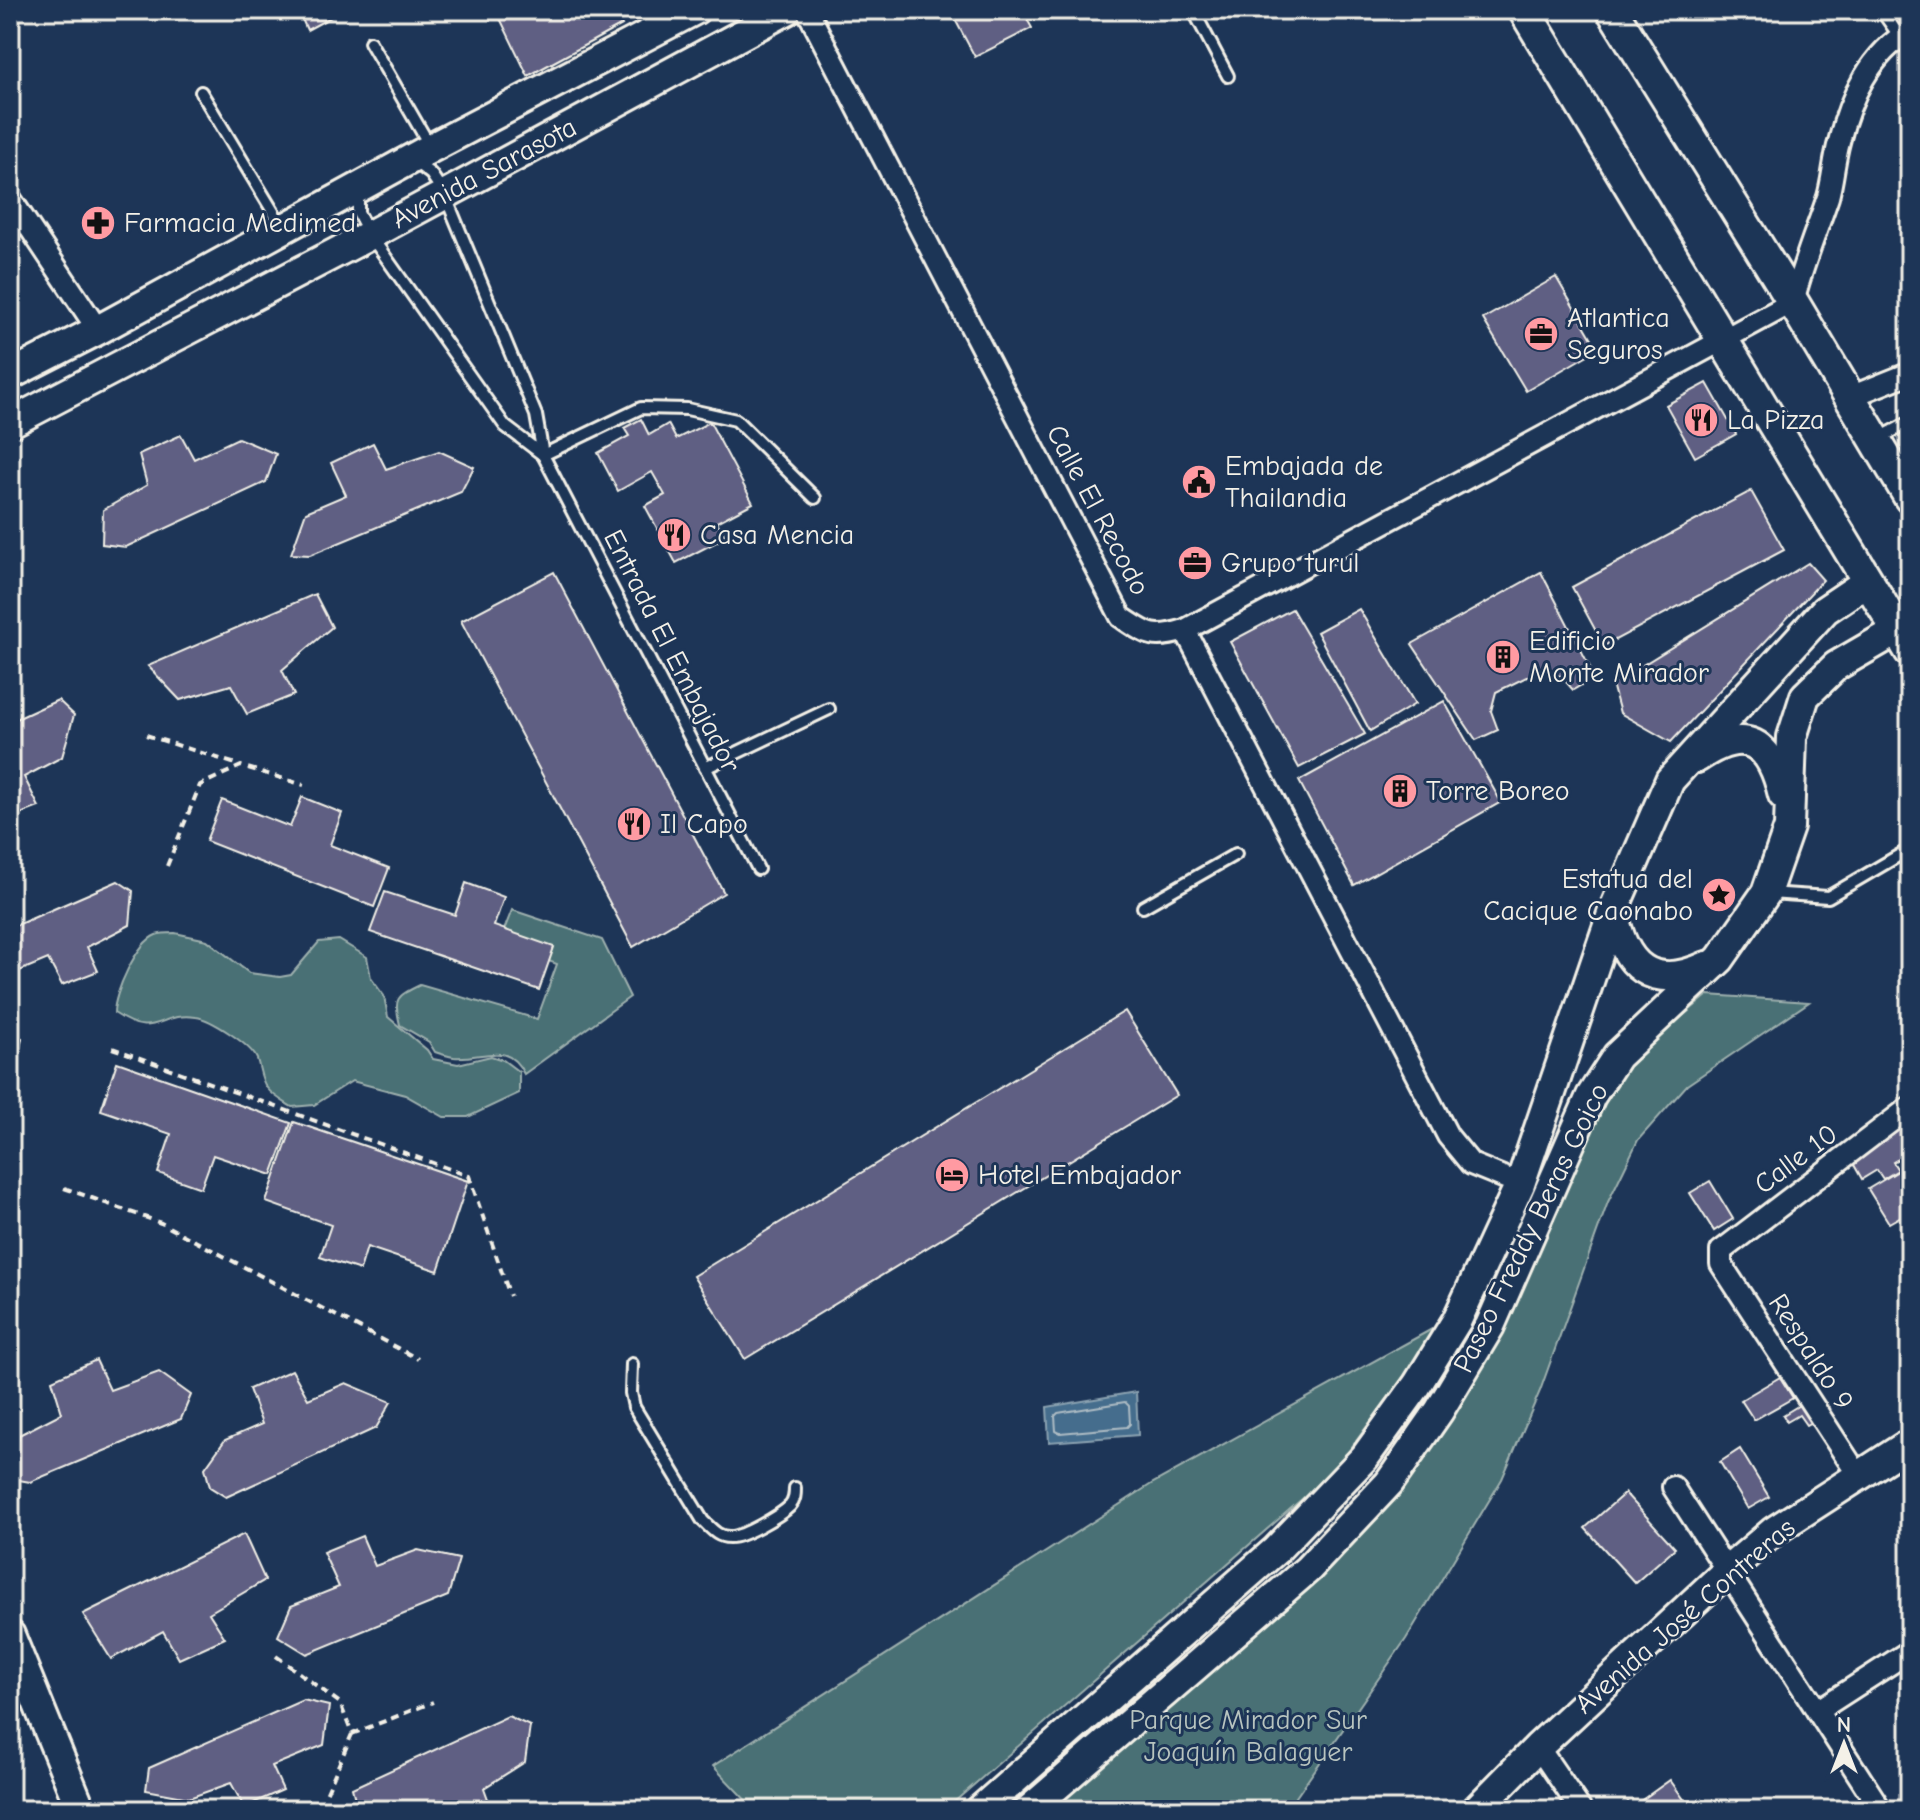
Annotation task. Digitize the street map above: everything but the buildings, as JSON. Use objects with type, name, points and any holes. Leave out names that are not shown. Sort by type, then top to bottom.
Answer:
[{"type":"main road","points":[[1524,10],[1904,640]]},
{"type":"main road","points":[[1612,10],[1910,498]]},
{"type":"street","name":"Avenida Sarasota","points":[[10,375],[358,189],[652,20],[695,10]]},
{"type":"street","name":"Avenida Sarasota","points":[[10,423],[370,235],[787,10]]},
{"type":"street","name":"Calle El Recodo","points":[[807,10],[1121,617],[1148,635],[1165,637],[1185,630],[1793,302]]},
{"type":"street","points":[[1793,302],[1829,192],[1839,141],[1857,90],[1876,60],[1905,34]]},
{"type":"street","points":[[10,198],[98,330]]},
{"type":"street","points":[[1850,397],[1910,373]]},
{"type":"street","name":"Paseo Freddy Beras Goico","points":[[980,1810],[1276,1550],[1365,1457],[1417,1385],[1457,1320],[1520,1184],[1613,911],[1670,780],[1825,610],[1868,581]]},
{"type":"street","points":[[1185,630],[1448,1136],[1471,1164],[1520,1184]]},
{"type":"street","name":"Paseo Freddy Beras Goico","points":[[1029,1810],[1308,1569],[1389,1483],[1439,1411],[1490,1326],[1591,1096],[1617,1056],[1720,959],[1766,893],[1789,827],[1792,737],[1805,696],[1836,666],[1904,640]]},
{"type":"street","points":[[1670,780],[1694,760],[1721,744],[1745,742],[1755,745],[1774,763],[1789,827]]},
{"type":"street","points":[[1613,911],[1618,935],[1628,957],[1652,974],[1684,975],[1720,959]]},
{"type":"street","name":"Calle 10","points":[[1720,1258],[1721,1251],[1910,1107]]},
{"type":"street","name":"Respaldo 9","points":[[1720,1258],[1858,1475]]},
{"type":"street","name":"Avenida José Contreras","points":[[1476,1810],[1538,1747],[1774,1531],[1910,1443]]},
{"type":"street","points":[[1673,1487],[1881,1810]]},
{"type":"street","points":[[10,1635],[81,1810]]},
{"type":"street","points":[[1817,1711],[1910,1651]]},
{"type":"street","points":[[1538,1747],[1581,1810]]},
{"type":"lane","points":[[1193,10],[1228,76]]},
{"type":"lane","points":[[1881,10],[1905,34]]},
{"type":"lane","name":"Entrada El Embajador","points":[[370,42],[431,174],[445,195],[536,415],[543,455],[758,869]]},
{"type":"lane","points":[[201,92],[284,229]]},
{"type":"lane","name":"Entrada El Embajador","points":[[358,189],[358,213],[370,235],[505,426],[543,455]]},
{"type":"lane","points":[[543,455],[641,408],[687,409],[736,420],[815,498]]},
{"type":"lane","points":[[1875,440],[1910,422]]},
{"type":"lane","points":[[705,768],[829,709]]},
{"type":"lane","points":[[1766,893],[1828,897],[1910,849]]},
{"type":"lane","points":[[1143,907],[1236,854]]},
{"type":"lane","points":[[632,1364],[631,1393],[644,1428],[703,1521],[716,1534],[729,1537],[744,1534],[789,1507],[795,1496],[795,1488]]},
{"type":"path","points":[[146,735],[304,785]]},
{"type":"path","points":[[167,866],[200,785],[241,766]]},
{"type":"path","points":[[112,1048],[469,1176],[510,1296]]},
{"type":"path","points":[[64,1188],[161,1223],[418,1359]]},
{"type":"path","points":[[276,1656],[340,1703],[352,1734],[319,1810]]},
{"type":"path","points":[[352,1734],[433,1702]]},
{"type":"green space","points":[[512,910],[602,940],[630,997],[524,1074],[517,1063],[502,1054],[454,1057],[435,1052],[429,1042],[400,1025],[397,1009],[398,999],[420,985],[537,1019],[557,964],[499,943]]},
{"type":"green space","points":[[175,933],[207,940],[249,973],[280,977],[291,975],[319,942],[339,940],[367,957],[371,978],[384,996],[388,1017],[427,1050],[433,1059],[458,1064],[491,1056],[503,1060],[519,1072],[519,1093],[468,1117],[444,1117],[405,1095],[352,1081],[314,1105],[292,1107],[267,1088],[253,1053],[211,1022],[183,1016],[157,1024],[140,1025],[114,1013],[122,982],[141,948],[156,935]]},
{"type":"green space","name":"Parque Mirador Sur Joaquín Balaguer","points":[[1708,995],[1809,1002],[1687,1085],[1638,1140],[1608,1202],[1540,1391],[1502,1479],[1406,1639],[1287,1810],[1050,1810],[1328,1568],[1497,1335],[1600,1112],[1631,1059]]},
{"type":"green space","points":[[1443,1323],[1334,1471],[945,1810],[755,1810],[713,1766],[1153,1483]]},
{"type":"water","points":[[1136,1392],[1138,1435],[1049,1442],[1047,1407]]},
{"type":"place","name":"Farmacia Medimed","points":[[98,223]]},
{"type":"place","name":"Atlantica Seguros","points":[[1541,334]]},
{"type":"place","name":"La Pizza","points":[[1701,420]]},
{"type":"place","name":"Embajada de Thailandia","points":[[1199,482]]},
{"type":"place","name":"Casa Mencia","points":[[674,535]]},
{"type":"place","name":"Grupo turul","points":[[1195,563]]},
{"type":"place","name":"Edificio Monte Mirador","points":[[1503,657]]},
{"type":"place","name":"Torre Boreo","points":[[1400,791]]},
{"type":"place","name":"Il Capo","points":[[634,824]]},
{"type":"place","name":"Estatua del Cacique Caonabo","points":[[1719,895]]},
{"type":"place","name":"Hotel Embajador","points":[[952,1175]]}]
